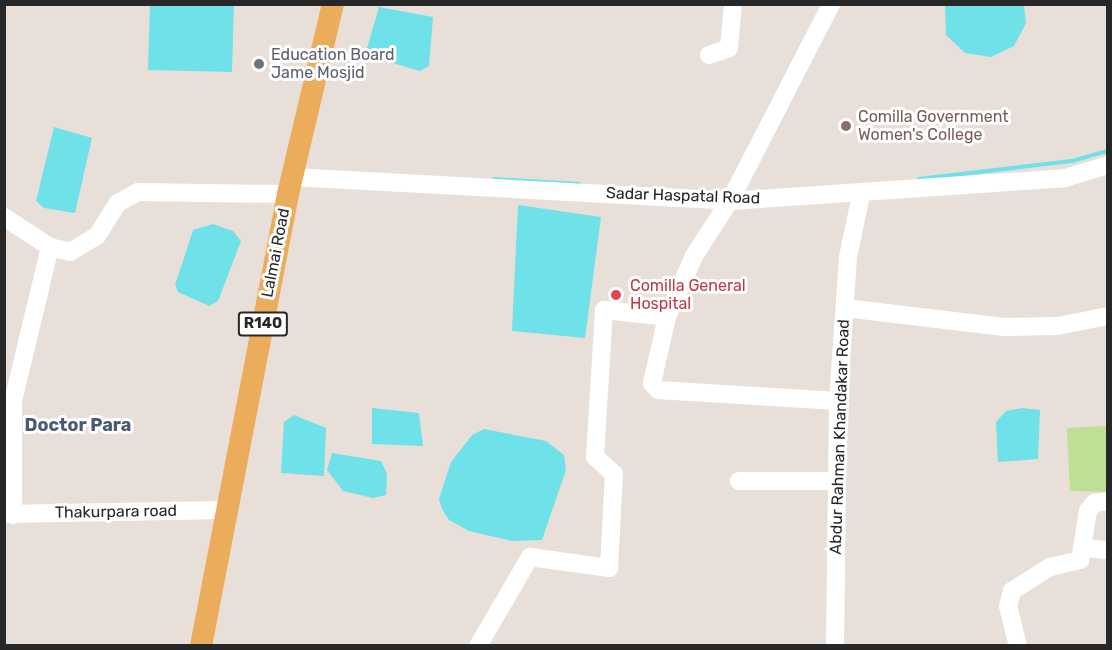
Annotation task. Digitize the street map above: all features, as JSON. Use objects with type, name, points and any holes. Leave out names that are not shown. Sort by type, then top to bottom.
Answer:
[{"type":"main road","name":"Lalmai Road","points":[[201,645],[290,185],[333,4]]},
{"type":"street","points":[[709,55],[729,48],[733,4]]},
{"type":"street","points":[[831,4],[734,194],[694,256],[667,317],[652,383],[658,390],[838,401]]},
{"type":"street","name":"Sadar Haspatal Road","points":[[50,247],[70,252],[85,247],[118,203],[138,192],[290,185],[861,195],[1065,178],[1107,165]]},
{"type":"street","name":"Abdur Rahman Khandakar Road","points":[[835,645],[838,401],[844,308],[861,195]]},
{"type":"street","points":[[4,217],[50,247],[13,401],[9,514]]},
{"type":"street","points":[[478,645],[530,557],[609,568],[614,474],[595,457],[602,316],[608,307],[667,317]]},
{"type":"street","points":[[844,308],[1004,327],[1057,326],[1107,316]]},
{"type":"street","points":[[739,482],[837,481]]},
{"type":"street","points":[[1018,645],[1008,606],[1012,591],[1050,567],[1074,565],[1084,548],[1088,511],[1094,502],[1107,501]]},
{"type":"street","name":"Thakurpara road","points":[[9,514],[227,510]]},
{"type":"street","points":[[1084,548],[1107,550]]},
{"type":"green space","points":[[1107,426],[1107,492],[1070,491],[1067,428]]},
{"type":"water","points":[[150,5],[234,5],[232,72],[148,70]]},
{"type":"water","points":[[945,5],[1024,5],[1026,23],[1014,46],[991,57],[965,53],[946,35]]},
{"type":"water","points":[[379,7],[433,17],[429,66],[420,71],[365,55]]},
{"type":"water","points":[[54,127],[92,138],[75,213],[44,208],[36,201]]},
{"type":"water","points":[[518,205],[601,217],[585,338],[512,331]]},
{"type":"water","points":[[213,224],[233,231],[241,241],[218,301],[209,306],[178,292],[175,285],[193,230]]},
{"type":"water","points":[[372,408],[419,413],[423,446],[372,444]]},
{"type":"water","points":[[1022,408],[1040,410],[1038,459],[998,462],[996,422],[1006,411]]},
{"type":"water","points":[[294,415],[326,428],[324,476],[281,473],[284,422]]},
{"type":"water","points":[[484,429],[546,441],[564,455],[566,470],[542,540],[512,541],[469,531],[449,520],[442,509],[439,499],[451,462],[472,435]]},
{"type":"water","points":[[332,453],[381,461],[387,474],[386,495],[373,498],[343,491],[327,470]]},
{"type":"waterway","points":[[919,179],[1072,161],[1108,151]]},
{"type":"waterway","points":[[494,179],[579,184]]},
{"type":"place","name":"Education Board Jame Mosjid","points":[[259,64]]},
{"type":"place","name":"Comilla Government Women's College","points":[[846,126]]},
{"type":"place","name":"Comilla General Hospital","points":[[616,295]]},
{"type":"district","name":"Doctor Para","points":[[78,425]]}]
